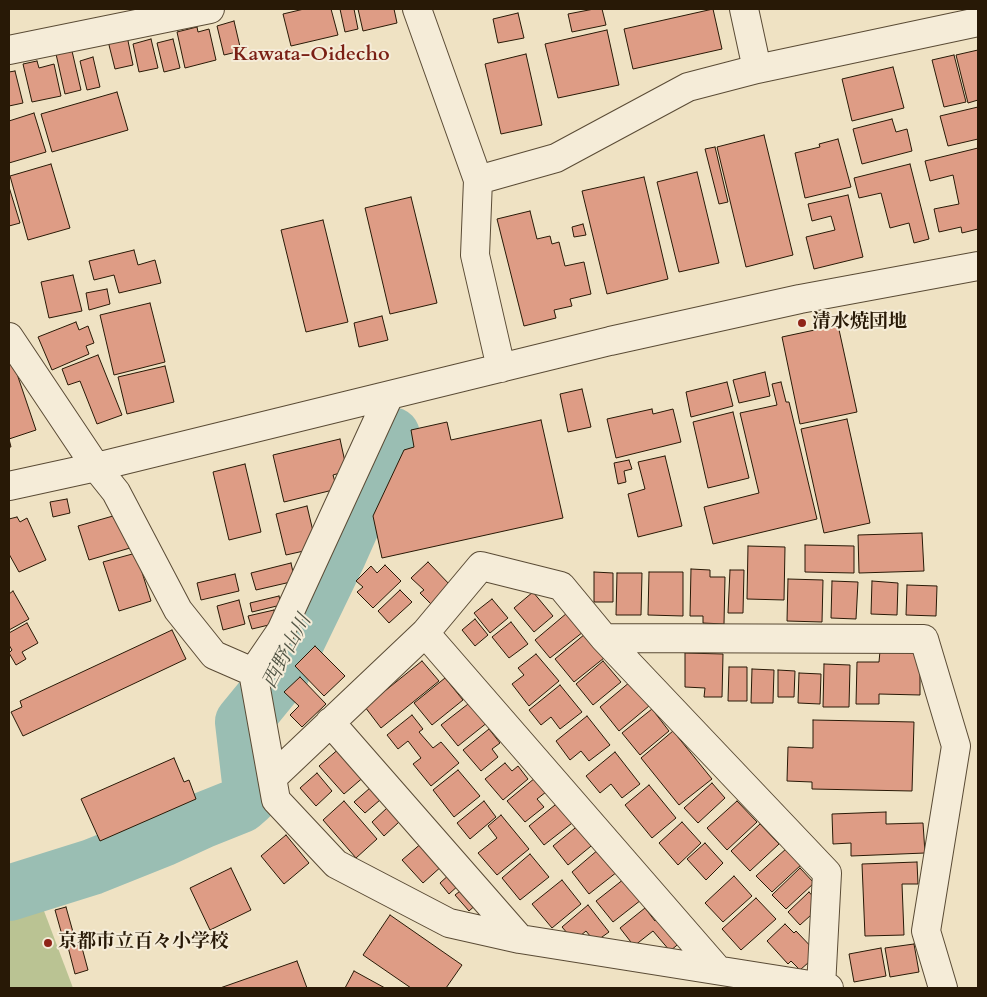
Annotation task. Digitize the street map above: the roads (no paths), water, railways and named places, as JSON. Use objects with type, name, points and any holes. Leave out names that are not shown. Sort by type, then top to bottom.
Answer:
[{"type":"street","points":[[9,50],[210,9]]},
{"type":"street","points":[[416,9],[478,180],[475,255],[501,368]]},
{"type":"street","points":[[744,9],[757,69]]},
{"type":"street","points":[[478,180],[556,158],[688,87],[757,69],[978,22]]},
{"type":"street","points":[[9,486],[96,467],[610,341],[791,302],[978,266]]},
{"type":"street","points":[[12,341],[96,467],[116,492],[178,610],[214,655],[253,672]]},
{"type":"street","points":[[272,778],[424,632],[481,566],[561,586],[604,638],[827,873],[825,988],[520,938],[449,923],[336,864],[276,800],[272,778],[253,672],[281,631],[389,396]]},
{"type":"street","points":[[424,632],[718,970]]},
{"type":"street","points":[[604,638],[924,639],[956,746],[926,931],[943,988]]},
{"type":"street","points":[[330,722],[520,938]]},
{"type":"waterway","name":"西野山川","points":[[9,893],[92,867],[241,805],[249,798],[251,791],[243,722],[279,678],[338,556],[392,435]]},
{"type":"place","name":"清水焼団地","points":[[802,323]]},
{"type":"place","name":"京都市立百々小学校","points":[[48,943]]},
{"type":"district","name":"Kawata-Oidecho","points":[[311,55]]}]
